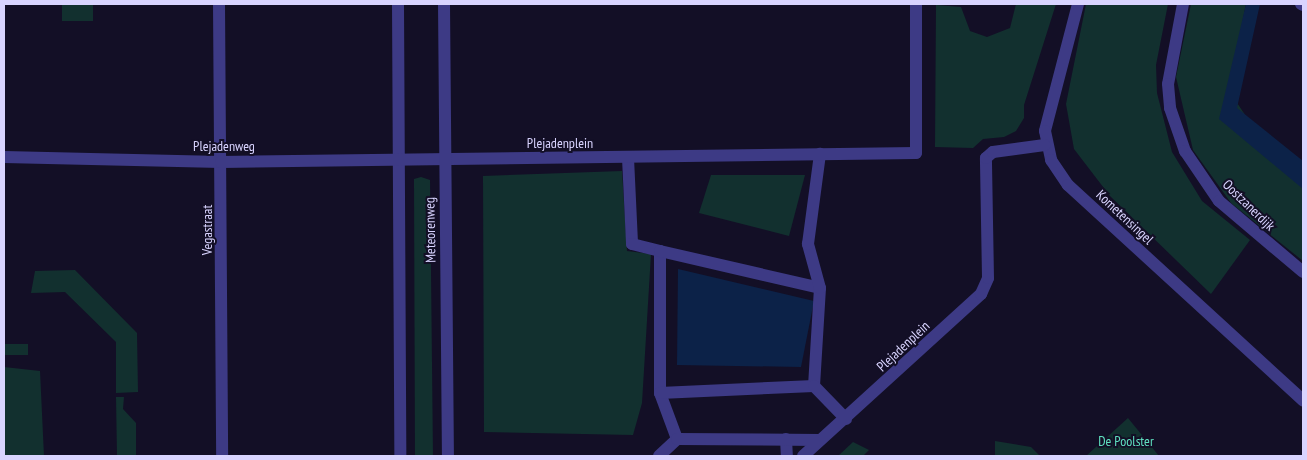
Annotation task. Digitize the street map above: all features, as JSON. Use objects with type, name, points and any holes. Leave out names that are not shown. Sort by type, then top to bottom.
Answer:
[{"type":"street","name":"Vegastraat","points":[[218,4],[221,162],[222,456]]},
{"type":"street","points":[[398,4],[400,456]]},
{"type":"street","name":"Meteorenweg","points":[[444,4],[448,456]]},
{"type":"street","name":"Plejadenplein","points":[[444,157],[628,158],[916,153],[916,4]]},
{"type":"street","points":[[1045,145],[1078,4]]},
{"type":"street","name":"Oostzanerdijk","points":[[1183,4],[1168,84],[1170,108],[1184,151],[1219,201],[1303,272]]},
{"type":"street","name":"Plejadenplein","points":[[803,456],[846,419],[986,287],[986,158],[993,152],[1045,145]]},
{"type":"street","name":"Kometensingel","points":[[1045,145],[1068,184],[1303,400]]},
{"type":"street","points":[[820,154],[808,244],[820,288],[814,386],[846,419]]},
{"type":"street","name":"Plejadenweg","points":[[4,157],[221,162],[444,157]]},
{"type":"street","points":[[628,158],[632,244],[820,288]]},
{"type":"street","points":[[660,251],[660,393],[677,439]]},
{"type":"street","points":[[660,393],[814,386]]},
{"type":"street","points":[[659,456],[677,439],[820,440]]},
{"type":"street","points":[[786,439],[787,456]]},
{"type":"green space","points":[[62,4],[93,4],[93,21],[62,21]]},
{"type":"green space","points":[[1016,4],[1056,4],[1024,105],[1024,118],[1016,131],[1004,137],[983,139],[973,148],[935,147],[936,5],[961,7],[970,31],[987,37],[1010,28]]},
{"type":"green space","points":[[1086,4],[1168,4],[1156,65],[1157,93],[1172,152],[1202,201],[1250,240],[1211,294],[1110,196],[1074,149],[1066,104]]},
{"type":"green space","points":[[1191,4],[1246,4],[1229,91],[1256,131],[1303,168],[1303,261],[1231,203],[1193,150],[1176,77]]},
{"type":"green space","points":[[622,171],[627,251],[651,254],[642,403],[633,435],[484,432],[483,176]]},
{"type":"green space","points":[[711,175],[805,175],[789,236],[699,213]]},
{"type":"green space","points":[[421,177],[430,180],[433,456],[415,456],[414,179]]},
{"type":"green space","points":[[75,270],[137,333],[138,392],[116,393],[116,342],[65,292],[31,293],[35,271]]},
{"type":"green space","points":[[4,344],[28,344],[28,355],[4,355]]},
{"type":"green space","points":[[4,367],[40,371],[44,456],[4,456]]},
{"type":"green space","points":[[116,397],[124,397],[123,409],[136,423],[136,456],[117,456]]},
{"type":"green space","name":"De Poolster","points":[[1128,418],[1159,456],[1086,456]]},
{"type":"green space","points":[[995,441],[1031,447],[1040,456],[995,456]]},
{"type":"green space","points":[[853,442],[869,450],[863,456],[838,456]]},
{"type":"water","points":[[1246,4],[1260,4],[1237,108],[1303,161],[1303,189],[1219,119]]},
{"type":"water","points":[[678,269],[814,301],[801,367],[677,365]]}]
